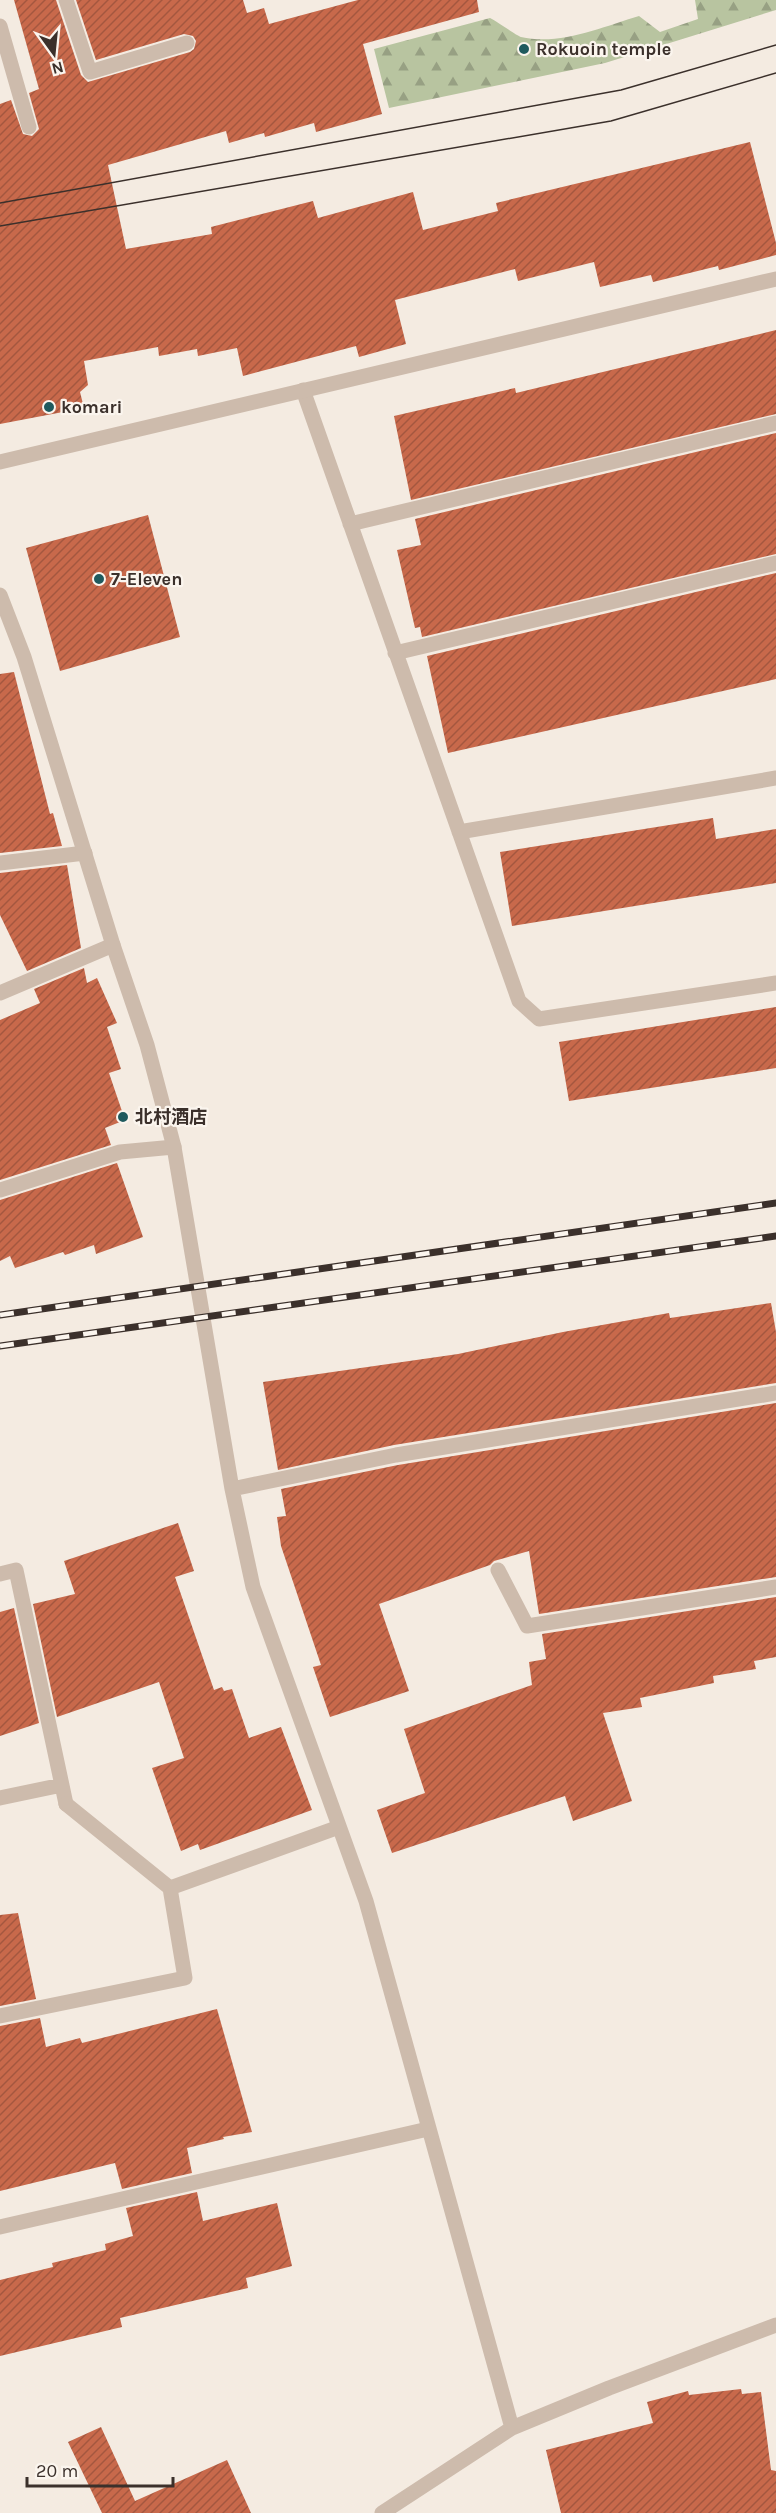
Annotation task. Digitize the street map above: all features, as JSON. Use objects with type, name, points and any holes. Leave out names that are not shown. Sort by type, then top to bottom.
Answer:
[{"type":"street","points":[[66,0],[90,72],[187,44]]},
{"type":"street","points":[[0,26],[29,127]]},
{"type":"street","points":[[0,462],[776,279]]},
{"type":"street","points":[[303,390],[519,1001],[539,1019],[776,983]]},
{"type":"street","points":[[350,524],[776,423]]},
{"type":"street","points":[[395,652],[776,563]]},
{"type":"street","points":[[0,595],[24,657],[113,945],[147,1044],[174,1147],[232,1489],[253,1587],[366,1901],[512,2428]]},
{"type":"street","points":[[459,832],[776,778]]},
{"type":"street","points":[[0,863],[85,853]]},
{"type":"street","points":[[0,993],[113,945]]},
{"type":"street","points":[[0,1190],[120,1152],[174,1147]]},
{"type":"street","points":[[232,1489],[396,1455],[776,1394]]},
{"type":"street","points":[[0,1574],[16,1570],[66,1804],[170,1888],[185,1978],[0,2016]]},
{"type":"street","points":[[498,1570],[526,1626],[776,1587]]},
{"type":"street","points":[[0,1798],[62,1785]]},
{"type":"street","points":[[170,1888],[339,1827]]},
{"type":"street","points":[[0,2227],[428,2129]]},
{"type":"street","points":[[382,2513],[512,2428],[619,2384],[776,2325]]},
{"type":"green space","points":[[695,0],[776,0],[776,10],[605,63],[389,108],[374,49],[490,18],[521,37],[536,39],[581,34],[639,16],[660,32],[698,19]]},
{"type":"building","points":[[14,0],[56,0],[81,75],[88,82],[190,52],[194,49],[196,41],[193,36],[184,34],[96,60],[76,0],[243,0],[247,13],[264,8],[269,24],[358,0],[477,0],[479,12],[363,44],[382,114],[316,132],[314,123],[265,137],[264,133],[229,143],[226,131],[108,165],[126,249],[212,234],[211,227],[313,201],[318,218],[413,192],[423,230],[498,211],[496,203],[750,142],[776,243],[776,255],[719,270],[718,266],[653,282],[651,275],[600,287],[594,262],[518,281],[515,269],[395,300],[406,344],[359,357],[356,346],[243,376],[237,348],[198,356],[197,349],[159,356],[158,347],[84,361],[88,385],[80,392],[84,408],[0,424],[0,104],[11,100],[23,134],[32,136],[39,129],[29,93],[39,89]]},
{"type":"building","points":[[776,330],[776,414],[411,500],[394,416],[515,388],[516,393]]},
{"type":"building","points":[[776,433],[776,554],[422,637],[420,627],[415,628],[397,550],[421,545],[415,519]]},
{"type":"building","points":[[148,515],[180,637],[60,671],[26,548]]},
{"type":"building","points":[[776,573],[776,679],[448,753],[427,656]]},
{"type":"building","points":[[14,672],[50,814],[53,813],[62,846],[0,853],[0,674]]},
{"type":"building","points":[[713,818],[716,839],[776,829],[776,883],[512,926],[500,852]]},
{"type":"building","points":[[67,865],[81,948],[27,971],[0,915],[0,873]]},
{"type":"building","points":[[84,968],[87,983],[97,978],[117,1023],[107,1027],[121,1069],[109,1073],[125,1120],[105,1128],[111,1145],[0,1180],[0,1020],[40,1003],[34,989]]},
{"type":"building","points":[[776,1007],[776,1068],[569,1101],[559,1042]]},
{"type":"building","points":[[117,1163],[143,1237],[96,1254],[94,1245],[65,1255],[63,1252],[15,1268],[10,1256],[0,1261],[0,1200]]},
{"type":"building","points":[[771,1303],[776,1332],[776,1383],[394,1445],[278,1470],[263,1382],[458,1354],[669,1313],[670,1318]]},
{"type":"building","points":[[776,1403],[776,1577],[539,1614],[529,1551],[494,1561],[490,1565],[379,1604],[409,1691],[330,1717],[313,1667],[321,1665],[281,1546],[277,1517],[286,1516],[281,1489],[398,1465]]},
{"type":"building","points":[[178,1523],[194,1571],[175,1577],[214,1690],[222,1687],[224,1691],[232,1689],[249,1738],[281,1727],[312,1810],[200,1850],[198,1844],[181,1851],[152,1768],[184,1758],[159,1682],[57,1717],[33,1604],[75,1594],[64,1561]]},
{"type":"building","points":[[776,1597],[776,1657],[754,1661],[756,1669],[713,1676],[714,1683],[640,1698],[642,1707],[603,1713],[632,1801],[573,1821],[565,1796],[392,1853],[377,1810],[425,1793],[404,1729],[532,1685],[529,1662],[546,1659],[542,1634]]},
{"type":"building","points":[[14,1608],[39,1723],[0,1736],[0,1612]]},
{"type":"building","points":[[18,1913],[36,1999],[0,2006],[0,1915]]},
{"type":"building","points":[[217,2009],[252,2132],[223,2137],[224,2139],[187,2148],[192,2173],[122,2189],[115,2163],[0,2191],[0,2026],[40,2018],[46,2047],[80,2038],[82,2043]]},
{"type":"building","points":[[197,2192],[203,2221],[277,2203],[292,2266],[246,2278],[248,2288],[120,2318],[122,2327],[0,2356],[0,2280],[53,2267],[52,2263],[106,2250],[105,2244],[133,2236],[126,2208]]},
{"type":"building","points":[[741,2389],[742,2394],[761,2392],[771,2470],[776,2471],[776,2513],[561,2513],[546,2450],[653,2423],[647,2402],[688,2391],[689,2395]]},
{"type":"building","points":[[101,2427],[135,2501],[227,2460],[251,2513],[102,2513],[68,2442]]},
{"type":"tram line","points":[[0,203],[621,90],[776,45]]},
{"type":"tram line","points":[[0,226],[611,121],[776,73]]},
{"type":"railway","points":[[0,1315],[776,1203]]},
{"type":"railway","points":[[0,1346],[776,1236]]},
{"type":"place","name":"Rokuoin temple","points":[[524,49]]},
{"type":"place","name":"komari","points":[[49,407]]},
{"type":"place","name":"7-Eleven","points":[[99,579]]},
{"type":"place","name":"北村酒店","points":[[123,1117]]}]
